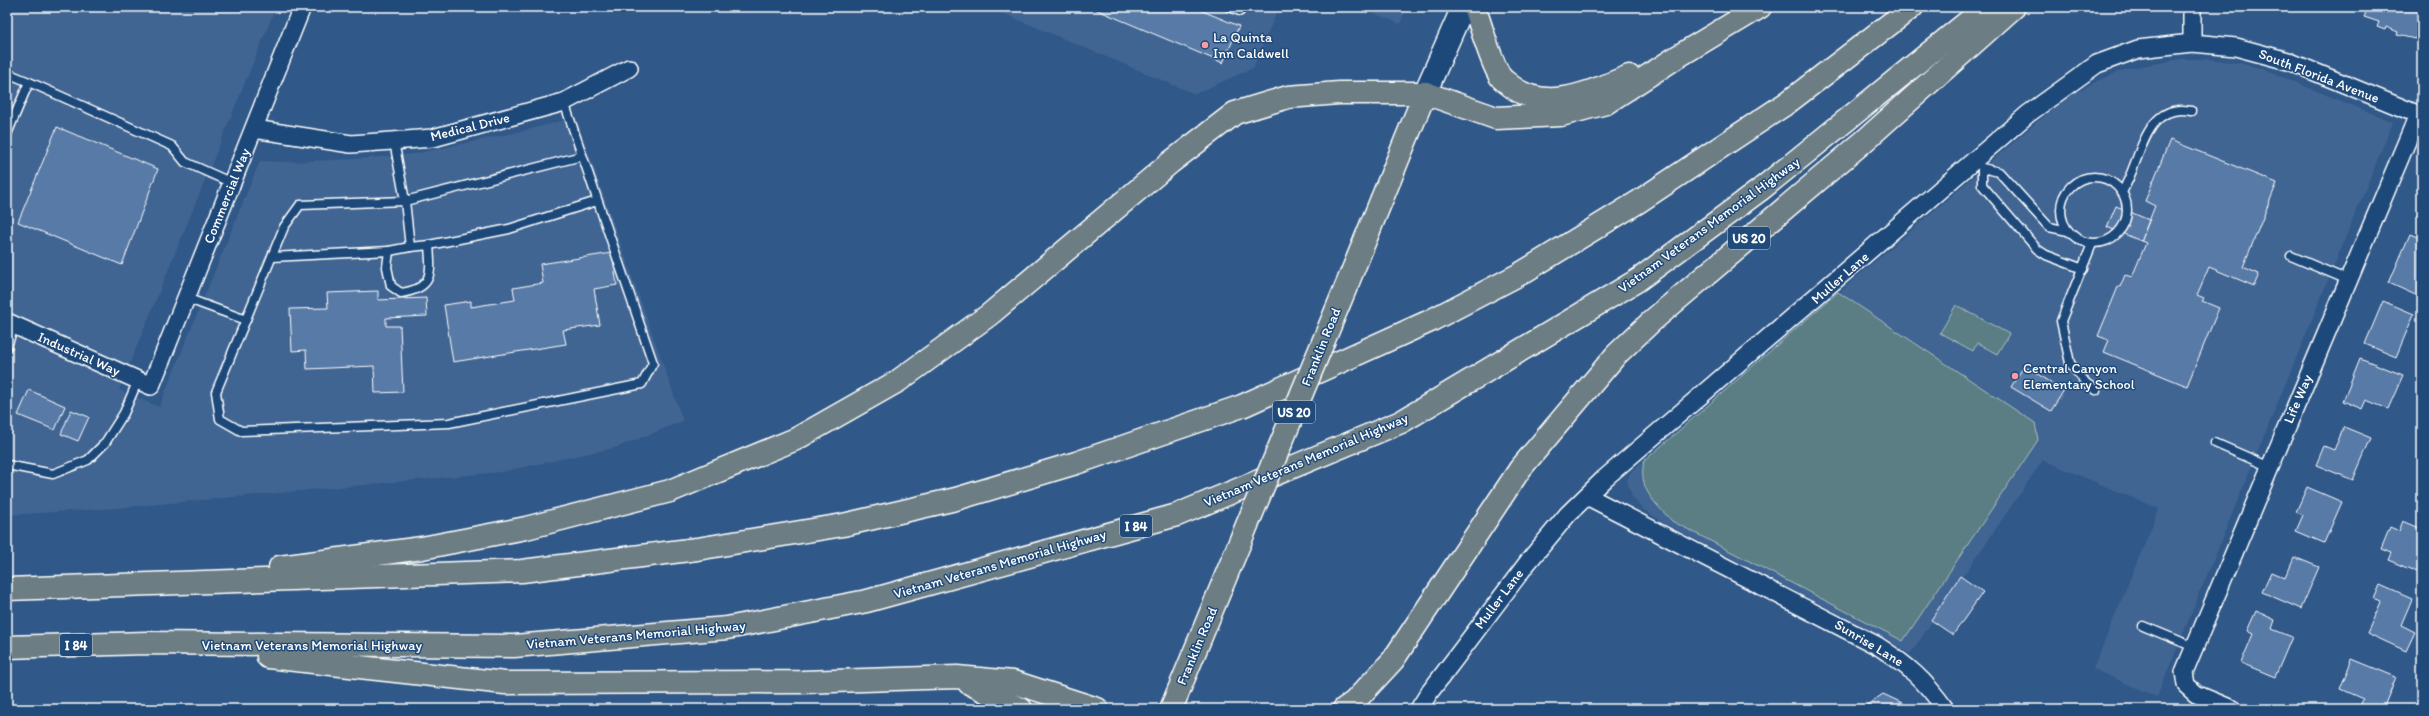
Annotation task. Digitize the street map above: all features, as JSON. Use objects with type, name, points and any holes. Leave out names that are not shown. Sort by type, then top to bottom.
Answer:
[{"type":"main road","name":"Franklin Road","points":[[1171,709],[1425,93],[1463,7]]},
{"type":"main road","points":[[1474,7],[1500,77],[1521,94],[1536,99],[1558,99],[1588,93],[1677,57]]},
{"type":"main road","points":[[144,585],[422,548],[526,528],[670,491],[796,439],[898,381],[990,315],[1171,162],[1235,114],[1288,97],[1339,93],[1425,93],[1496,118],[1561,116],[1606,103],[1677,57],[1760,7]]},
{"type":"main road","points":[[7,588],[144,585],[522,570],[690,550],[842,525],[956,499],[1076,464],[1242,406],[1430,321],[1520,274],[1638,202],[1787,104],[1912,7]]},
{"type":"main road","name":"Vietnam Veterans Memorial Highway","points":[[7,647],[146,644],[514,646],[727,628],[867,601],[1177,514],[1401,422],[1638,280],[1760,190],[1986,7]]},
{"type":"main road","name":"US 20","points":[[1344,709],[1354,702],[1393,660],[1520,469],[1616,355],[1653,320],[1863,142],[2014,7]]},
{"type":"main road","points":[[146,644],[505,683],[802,682],[957,677],[1012,682],[1097,709]]},
{"type":"main road","points":[[957,677],[1021,709]]},
{"type":"street","name":"Commercial Way","points":[[145,383],[186,298],[302,7]]},
{"type":"street","points":[[2192,7],[2192,43]]},
{"type":"street","name":"South Florida Avenue","points":[[2097,64],[2138,50],[2192,43],[2236,47],[2288,61],[2420,116]]},
{"type":"street","name":"Muller Lane","points":[[1419,709],[1429,693],[1528,562],[1568,514],[1587,496],[1979,164],[2028,114],[2097,64]]},
{"type":"street","name":"Medical Drive","points":[[254,129],[351,144],[433,138],[564,102],[629,68]]},
{"type":"street","name":"Life Way","points":[[2232,709],[2196,694],[2186,685],[2184,672],[2348,280],[2420,116]]},
{"type":"street","name":"Industrial Way","points":[[10,324],[145,383]]},
{"type":"street","name":"Sunrise Lane","points":[[1587,496],[1780,594],[1878,646],[1909,666],[1929,686],[1945,709]]},
{"type":"lane","points":[[1229,7],[1240,11],[1242,7]]},
{"type":"lane","points":[[7,73],[172,146],[185,162],[232,183]]},
{"type":"lane","points":[[7,134],[29,82]]},
{"type":"lane","points":[[564,102],[652,363],[642,384],[449,423],[241,431],[220,419],[216,392],[284,227],[300,205],[405,201],[582,156]]},
{"type":"lane","points":[[2122,192],[2129,181],[2149,131],[2156,121],[2174,109],[2191,111]]},
{"type":"lane","points":[[394,141],[405,201],[410,247]]},
{"type":"lane","points":[[2068,231],[2049,227],[1999,172],[1979,164],[1982,185],[2037,249],[2046,255],[2083,269]]},
{"type":"lane","points":[[2095,177],[2110,182],[2122,192],[2126,202],[2125,223],[2112,239],[2092,244],[2074,238],[2068,231],[2060,211],[2067,191],[2075,183],[2084,178],[2095,177]]},
{"type":"lane","points":[[272,257],[389,251],[429,245],[509,229],[598,201]]},
{"type":"lane","points":[[2092,244],[2061,321],[2066,352],[2075,371],[2086,384],[2096,390]]},
{"type":"lane","points":[[389,251],[387,267],[391,286],[401,293],[416,290],[427,281],[430,270],[429,245]]},
{"type":"lane","points":[[2291,256],[2348,280]]},
{"type":"lane","points":[[186,298],[246,320]]},
{"type":"lane","points":[[7,347],[10,324]]},
{"type":"lane","points":[[7,465],[53,474],[88,460],[106,442],[145,383]]},
{"type":"lane","points":[[2215,443],[2270,467]]},
{"type":"lane","points":[[2143,626],[2194,647]]},
{"type":"shaded area","points":[[7,7],[276,7],[119,390],[159,407],[260,161],[286,162],[357,159],[414,154],[523,131],[576,117],[683,421],[618,447],[501,472],[117,508],[7,515]]},
{"type":"shaded area","points":[[988,7],[1279,7],[1253,68],[1195,94]]},
{"type":"shaded area","points":[[1359,7],[1407,7],[1400,24]]},
{"type":"shaded area","name":"Central Canyon Elementary School","points":[[2181,59],[2207,59],[2239,63],[2265,70],[2393,122],[2157,697],[2093,669],[2159,509],[2043,460],[1910,654],[1887,639],[1662,522],[1643,509],[1632,497],[1627,481],[1630,473],[2038,121],[2069,96],[2097,81],[2126,69]]},
{"type":"green space","points":[[1838,292],[2035,423],[2038,440],[1903,641],[1672,521],[1659,508],[1649,494],[1643,480],[1644,461]]},
{"type":"green space","points":[[1956,305],[2009,334],[1997,354],[1977,343],[1973,351],[1940,333]]},
{"type":"building","name":"La Quinta Inn Caldwell","points":[[1090,7],[1201,7],[1200,10],[1239,26],[1223,63]]},
{"type":"building","points":[[2339,7],[2350,7],[2348,11]]},
{"type":"building","points":[[2368,7],[2415,7],[2422,10],[2422,22],[2415,39],[2397,35],[2398,32],[2386,27],[2385,30],[2377,27],[2379,22],[2364,17]]},
{"type":"building","points":[[57,127],[158,169],[122,265],[18,222]]},
{"type":"building","points":[[2170,140],[2277,183],[2243,267],[2259,274],[2254,286],[2209,267],[2197,295],[2204,298],[2202,301],[2219,308],[2187,386],[2104,352],[2109,340],[2098,336],[2118,287],[2120,287],[2125,275],[2132,277],[2146,243],[2141,241],[2155,206],[2145,201]]},
{"type":"building","points":[[2422,203],[2422,218],[2417,216]]},
{"type":"building","points":[[2116,206],[2149,220],[2141,241],[2107,227]]},
{"type":"building","points":[[2410,234],[2422,239],[2422,298],[2389,283]]},
{"type":"building","points":[[612,253],[617,285],[594,289],[600,325],[563,330],[566,344],[453,362],[444,305],[471,301],[471,307],[515,300],[513,288],[543,283],[540,264]]},
{"type":"building","points":[[378,291],[378,300],[426,298],[427,316],[386,318],[386,326],[400,326],[403,392],[375,393],[374,366],[307,369],[306,350],[292,351],[290,309],[328,308],[327,293]]},
{"type":"building","points":[[2383,301],[2414,314],[2396,357],[2365,344]]},
{"type":"building","points":[[2360,358],[2403,375],[2388,409],[2366,400],[2362,409],[2343,401]]},
{"type":"building","points":[[2024,366],[2064,390],[2051,411],[2011,387]]},
{"type":"building","points":[[29,390],[65,406],[55,430],[18,415]]},
{"type":"building","points":[[71,410],[89,417],[78,441],[61,434]]},
{"type":"building","points":[[2344,427],[2371,438],[2353,480],[2316,465],[2324,446],[2334,450]]},
{"type":"building","points":[[2307,487],[2342,502],[2324,543],[2296,531],[2303,515],[2296,512]]},
{"type":"building","points":[[2403,521],[2422,529],[2422,574],[2388,560],[2391,553],[2381,549],[2390,527],[2399,531]]},
{"type":"building","points":[[2294,557],[2319,567],[2301,609],[2262,592],[2271,572],[2285,578]]},
{"type":"building","points":[[1960,576],[1983,592],[1953,635],[1931,620]]},
{"type":"building","points":[[2380,585],[2412,599],[2401,625],[2415,632],[2406,651],[2367,633],[2381,602],[2374,599]]},
{"type":"building","points":[[2256,611],[2275,620],[2272,629],[2292,637],[2275,677],[2241,663],[2253,634],[2247,631]]},
{"type":"building","points":[[2352,659],[2396,677],[2383,709],[2359,709],[2363,699],[2340,689]]},
{"type":"building","points":[[1883,694],[1911,707],[1861,709]]},
{"type":"building","points":[[1800,705],[1809,709],[1794,709]]},
{"type":"place","name":"La Quinta Inn Caldwell","points":[[1205,45]]},
{"type":"place","name":"Central Canyon Elementary School","points":[[2015,376]]}]
